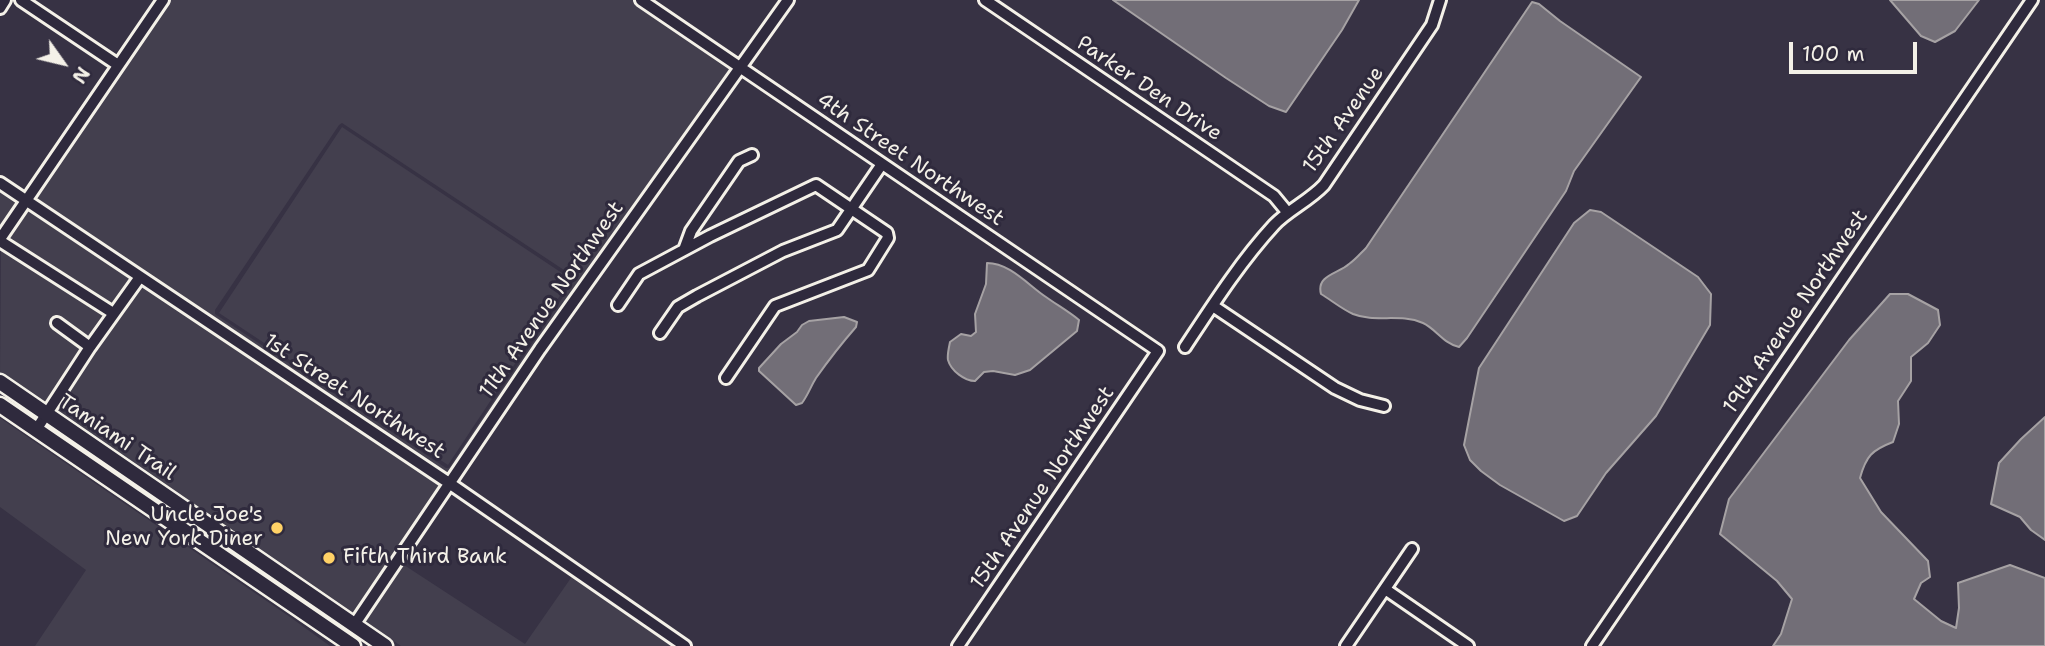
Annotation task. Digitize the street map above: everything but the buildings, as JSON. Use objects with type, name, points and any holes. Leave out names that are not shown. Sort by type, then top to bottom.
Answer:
[{"type":"main road","name":"Tamiami Trail","points":[[0,382],[385,646]]},
{"type":"main road","name":"Tamiami Trail","points":[[0,405],[326,628],[345,644]]},
{"type":"main road","points":[[326,628],[336,626],[345,629],[354,625]]},
{"type":"main road","points":[[345,644],[355,638],[371,646]]},
{"type":"street","points":[[0,8],[5,0]]},
{"type":"street","points":[[21,0],[118,65]]},
{"type":"street","points":[[113,313],[0,240],[163,0]]},
{"type":"street","name":"4th Street Northwest","points":[[641,0],[1158,351]]},
{"type":"street","name":"11th Avenue Northwest","points":[[354,625],[540,349],[788,0]]},
{"type":"street","name":"Parker Den Drive","points":[[985,0],[1274,196],[1288,213]]},
{"type":"street","name":"15th Avenue","points":[[1185,347],[1276,223],[1312,197],[1330,177],[1432,25],[1440,0]]},
{"type":"street","name":"19th Avenue Northwest","points":[[1592,646],[2032,0]]},
{"type":"street","points":[[684,250],[691,231],[739,161],[752,155]]},
{"type":"street","points":[[660,333],[678,307],[771,256],[837,230],[882,164]]},
{"type":"street","name":"1st Street Northwest","points":[[0,183],[449,483],[685,646]]},
{"type":"street","points":[[618,305],[639,274],[816,185],[887,233],[888,238],[868,270],[775,306],[726,378]]},
{"type":"street","points":[[36,430],[140,276]]},
{"type":"street","points":[[1213,306],[1335,388],[1360,400],[1384,405]]},
{"type":"street","points":[[57,323],[90,347]]},
{"type":"street","name":"15th Avenue Northwest","points":[[958,646],[1158,351]]},
{"type":"street","points":[[1346,646],[1412,549]]},
{"type":"street","points":[[1385,589],[1468,646]]},
{"type":"shaded area","points":[[169,0],[633,0],[733,68],[447,477],[33,200]],"holes":[[[342,123],[575,279],[449,468],[215,314],[215,310]]]},
{"type":"shaded area","points":[[1113,0],[1359,0],[1342,30],[1286,112],[1269,106]]},
{"type":"shaded area","points":[[1890,0],[1979,0],[1955,31],[1935,42],[1921,36]]},
{"type":"shaded area","points":[[1532,2],[1539,4],[1641,77],[1574,171],[1566,191],[1467,338],[1459,347],[1449,343],[1423,323],[1405,319],[1361,317],[1321,294],[1320,288],[1325,279],[1351,262],[1366,248]]},
{"type":"shaded area","points":[[342,127],[571,279],[448,465],[219,313]]},
{"type":"shaded area","points":[[0,188],[20,202],[0,230]]},
{"type":"shaded area","points":[[28,208],[133,277],[112,307],[6,239]]},
{"type":"shaded area","points":[[1590,210],[1601,212],[1698,277],[1711,294],[1710,325],[1656,416],[1606,473],[1577,516],[1564,521],[1500,485],[1481,471],[1470,460],[1464,445],[1479,368],[1574,223]]},
{"type":"shaded area","points":[[1,246],[107,314],[89,340],[55,317],[51,324],[84,347],[46,406],[0,374]]},
{"type":"shaded area","points":[[987,263],[1011,271],[1079,320],[1077,331],[1030,370],[1015,375],[984,372],[975,381],[971,381],[952,368],[948,351],[950,342],[961,334],[971,336],[976,332],[975,314],[986,284]]},
{"type":"shaded area","points":[[141,283],[442,484],[355,615],[54,412]]},
{"type":"shaded area","points":[[1890,294],[1908,294],[1938,310],[1940,325],[1928,343],[1911,357],[1911,381],[1898,401],[1899,424],[1893,442],[1871,455],[1860,478],[1881,512],[1928,561],[1930,577],[1921,583],[1914,599],[1941,621],[1956,628],[1959,608],[1958,583],[2010,565],[2045,578],[2045,646],[1773,646],[1781,634],[1792,599],[1777,581],[1720,534],[1729,499],[1849,340]]},
{"type":"shaded area","points":[[844,317],[857,322],[856,327],[816,378],[802,403],[796,405],[759,371],[781,344],[802,325],[809,321]]},
{"type":"shaded area","points":[[2045,417],[2045,540],[2031,530],[2020,517],[1991,504],[1999,463]]},
{"type":"shaded area","points":[[0,418],[330,646],[35,646],[86,570],[0,507]]},
{"type":"shaded area","points":[[401,563],[525,644],[573,575],[677,646],[401,646],[363,620]]},
{"type":"place","name":"Uncle Joe's New York Diner","points":[[277,528]]},
{"type":"place","name":"Fifth Third Bank","points":[[329,558]]}]
